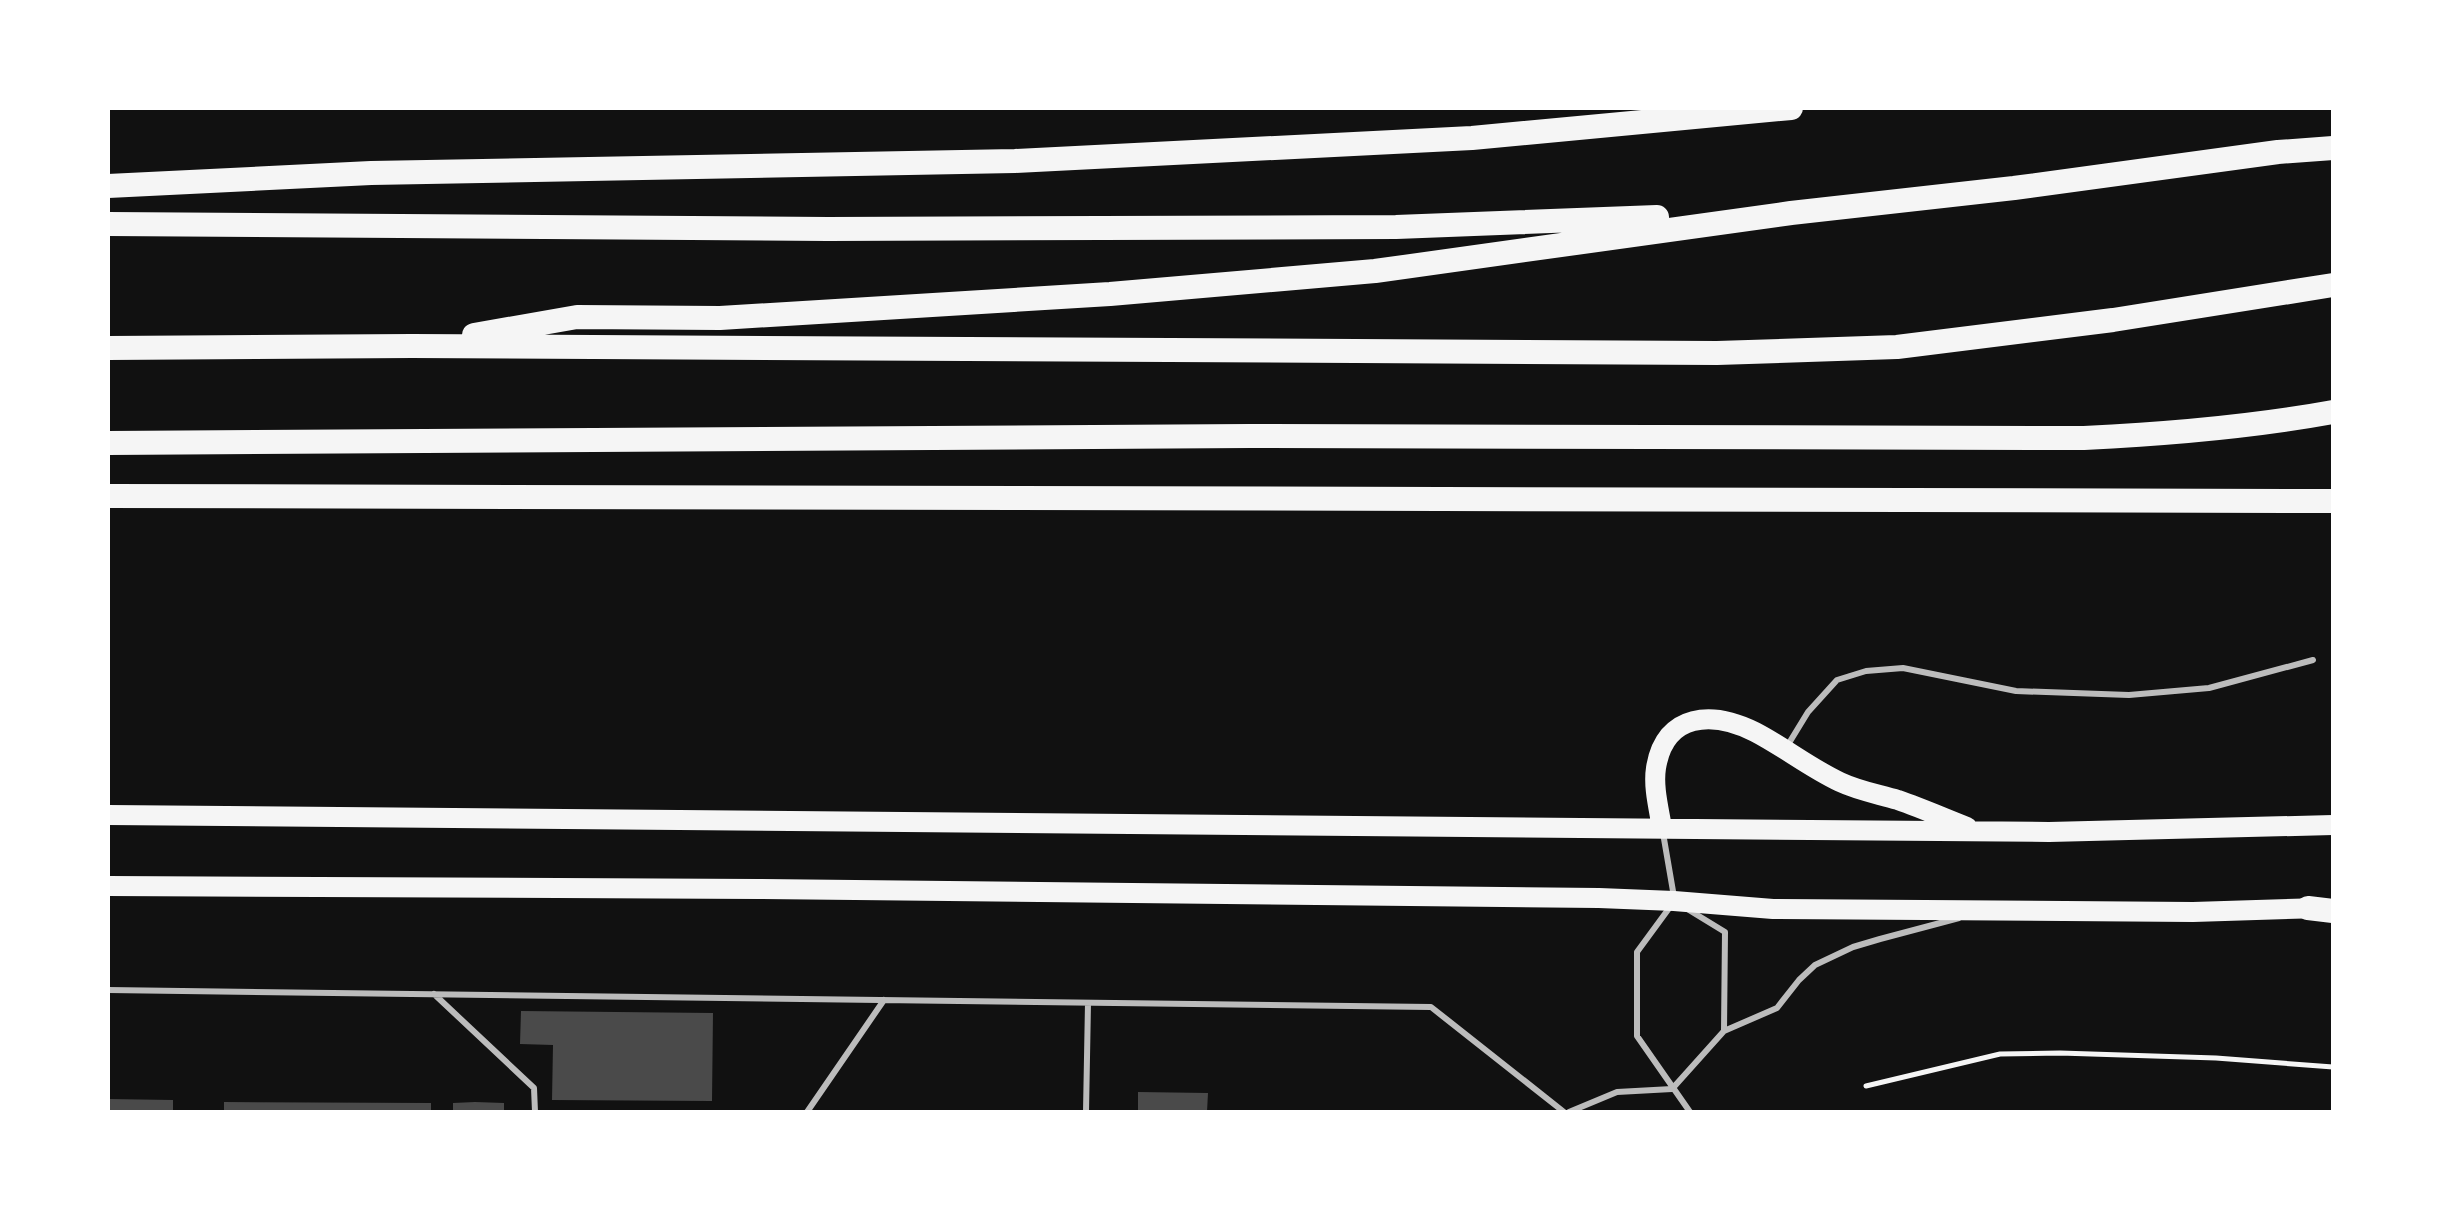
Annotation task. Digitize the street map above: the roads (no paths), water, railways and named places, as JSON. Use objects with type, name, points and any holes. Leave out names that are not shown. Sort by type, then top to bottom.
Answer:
[{"type":"highway","points":[[108,186],[371,173],[1015,161],[1472,138],[1791,108]]},
{"type":"highway","points":[[412,346],[577,317],[735,317],[1110,294],[1375,271],[1791,213],[2014,188],[2278,152],[2333,148]]},
{"type":"highway","points":[[108,224],[812,229],[1396,227],[1791,213]]},
{"type":"highway","points":[[108,348],[412,346],[1717,353],[1897,347],[2113,320],[2333,285]]},
{"type":"highway","points":[[108,443],[1233,436],[2084,438],[2174,433],[2333,412]]},
{"type":"highway","points":[[108,496],[2333,501]]},
{"type":"highway","points":[[2308,908],[2333,909]]},
{"type":"main road","points":[[1662,828],[1655,779],[1664,743],[1680,725],[1708,718],[1757,733],[1852,788],[1896,800],[1978,831]]},
{"type":"main road","points":[[108,815],[1978,831],[2333,825]]},
{"type":"main road","points":[[108,886],[758,889],[1674,901],[1773,909],[1984,912],[2193,912],[2308,908]]},
{"type":"lane","points":[[1784,751],[1808,712],[1837,680],[1866,671],[1903,668],[2016,691],[2129,695],[2209,688],[2313,660]]},
{"type":"lane","points":[[1662,828],[1674,901],[1637,952],[1637,1036],[1690,1112]]},
{"type":"lane","points":[[1674,901],[1725,932],[1724,1031]]},
{"type":"lane","points":[[108,990],[1431,1007],[1566,1112],[1617,1092],[1672,1089],[1724,1031],[1777,1008],[1799,980],[1815,965],[1831,957],[1880,939],[1984,912]]},
{"type":"lane","points":[[434,994],[534,1088],[535,1112]]},
{"type":"lane","points":[[807,1112],[884,1000]]},
{"type":"lane","points":[[1086,1112],[1088,1003]]}]
